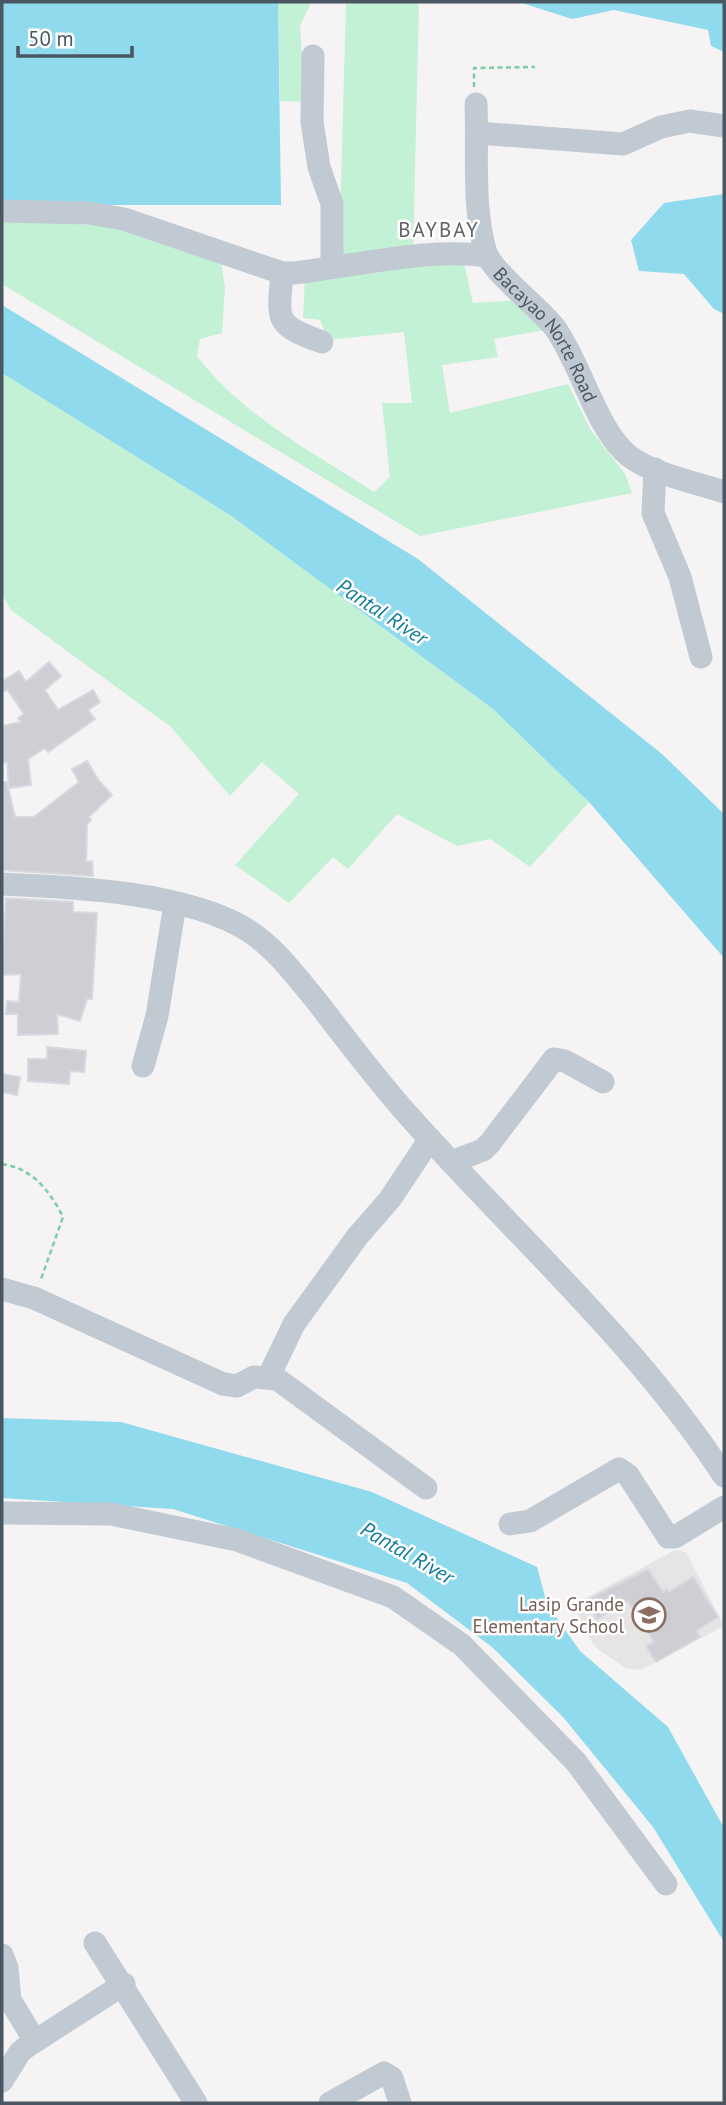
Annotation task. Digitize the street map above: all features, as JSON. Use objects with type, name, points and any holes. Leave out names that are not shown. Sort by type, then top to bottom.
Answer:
[{"type":"street","points":[[313,55],[312,122],[319,167],[332,204],[332,267]]},
{"type":"street","name":"Bacayao Norte Road","points":[[475,104],[480,219],[487,256],[553,325],[571,352],[611,438],[630,457],[656,469],[724,492]]},
{"type":"street","points":[[477,133],[623,144],[661,127],[690,121],[724,126]]},
{"type":"street","points":[[2,211],[88,213],[124,219],[282,273],[308,273],[332,267],[462,252],[487,256]]},
{"type":"street","points":[[282,273],[279,306],[284,324],[293,332],[322,342]]},
{"type":"street","points":[[656,469],[653,513],[680,576],[701,657]]},
{"type":"street","points":[[2,884],[72,887],[174,904],[226,919],[260,939],[290,970],[430,1139],[670,1399],[724,1476]]},
{"type":"street","points":[[143,1066],[160,1002],[174,904]]},
{"type":"street","points":[[451,1162],[483,1150],[554,1059],[565,1061],[603,1082]]},
{"type":"street","points":[[268,1378],[294,1324],[357,1237],[390,1199],[430,1139]]},
{"type":"street","points":[[2,1289],[34,1298],[223,1384],[237,1386],[254,1377],[277,1379],[426,1488]]},
{"type":"street","points":[[510,1524],[530,1521],[620,1469],[628,1475],[668,1537],[675,1538],[724,1507]]},
{"type":"street","points":[[2,1513],[111,1514],[237,1539],[393,1597],[462,1645],[576,1762],[666,1884]]},
{"type":"street","points":[[96,1942],[196,2103]]},
{"type":"street","points":[[2,1955],[7,1968],[10,2000],[35,2041]]},
{"type":"street","points":[[2,2081],[20,2052],[124,1984]]},
{"type":"street","points":[[330,2103],[384,2073],[392,2078],[400,2103]]},
{"type":"path","points":[[475,104],[474,68],[535,67]]},
{"type":"path","points":[[2,1164],[29,1173],[52,1195],[63,1217],[34,1298]]},
{"type":"shaded area","name":"Lasip Grande Elementary School","points":[[675,1550],[686,1552],[724,1626],[641,1670],[625,1668],[594,1646],[573,1605]]},
{"type":"green space","points":[[278,2],[311,2],[300,26],[305,102],[280,101]]},
{"type":"green space","points":[[346,2],[419,2],[413,255],[339,258]]},
{"type":"green space","points":[[2,219],[122,227],[221,261],[225,287],[222,333],[200,339],[197,356],[235,397],[257,415],[374,492],[390,477],[382,403],[412,403],[404,332],[328,340],[320,320],[303,318],[305,278],[463,259],[473,303],[525,300],[551,329],[494,339],[498,357],[442,365],[450,413],[568,384],[590,429],[625,474],[632,493],[420,536],[2,284]]},
{"type":"green space","points":[[2,373],[230,515],[493,709],[589,802],[530,867],[490,839],[457,846],[397,814],[348,869],[333,857],[289,903],[235,865],[299,794],[262,762],[230,796],[171,727],[11,610],[2,594]]},
{"type":"water","points":[[2,2],[278,2],[281,205],[2,205]]},
{"type":"water","points":[[519,2],[724,2],[724,52],[711,46],[708,30],[614,10],[572,19]]},
{"type":"water","points":[[724,194],[724,314],[714,309],[684,274],[639,271],[631,240],[664,203]]},
{"type":"water","name":"Pantal River","points":[[2,305],[418,559],[662,754],[724,814],[724,958],[589,802],[493,709],[230,515],[2,373]]},
{"type":"water","name":"Pantal River","points":[[2,1418],[121,1422],[372,1492],[537,1567],[547,1604],[580,1651],[668,1727],[724,1828],[724,1942],[653,1827],[563,1717],[492,1647],[407,1583],[173,1509],[2,1498]]},
{"type":"building","points":[[49,662],[61,676],[45,690],[58,710],[93,690],[100,702],[88,710],[95,719],[48,752],[45,748],[28,759],[31,785],[9,788],[7,762],[2,763],[2,726],[21,722],[18,718],[24,714],[8,690],[2,691],[2,681],[19,671],[26,682]]},
{"type":"building","points":[[87,761],[99,781],[112,795],[89,817],[91,820],[87,824],[86,862],[92,861],[93,876],[2,870],[2,782],[7,782],[15,817],[34,817],[79,782],[72,769]]},
{"type":"building","points":[[6,898],[73,902],[73,912],[97,913],[92,999],[87,999],[80,1021],[57,1014],[58,1034],[18,1035],[18,1014],[6,1014],[7,1001],[19,1002],[21,974],[2,975]]},
{"type":"building","points":[[47,1047],[86,1051],[84,1072],[70,1071],[69,1084],[28,1081],[28,1059],[47,1059]]},
{"type":"building","points":[[2,1074],[20,1077],[17,1095],[2,1092]]},
{"type":"building","points":[[648,1569],[663,1592],[667,1589],[669,1592],[693,1577],[718,1617],[696,1631],[700,1637],[656,1662],[646,1646],[654,1642],[628,1601],[597,1619],[587,1600]]},
{"type":"place","name":"Lasip Grande Elementary School","points":[[649,1615]]},
{"type":"district","name":"BAYBAY","points":[[439,230]]}]
